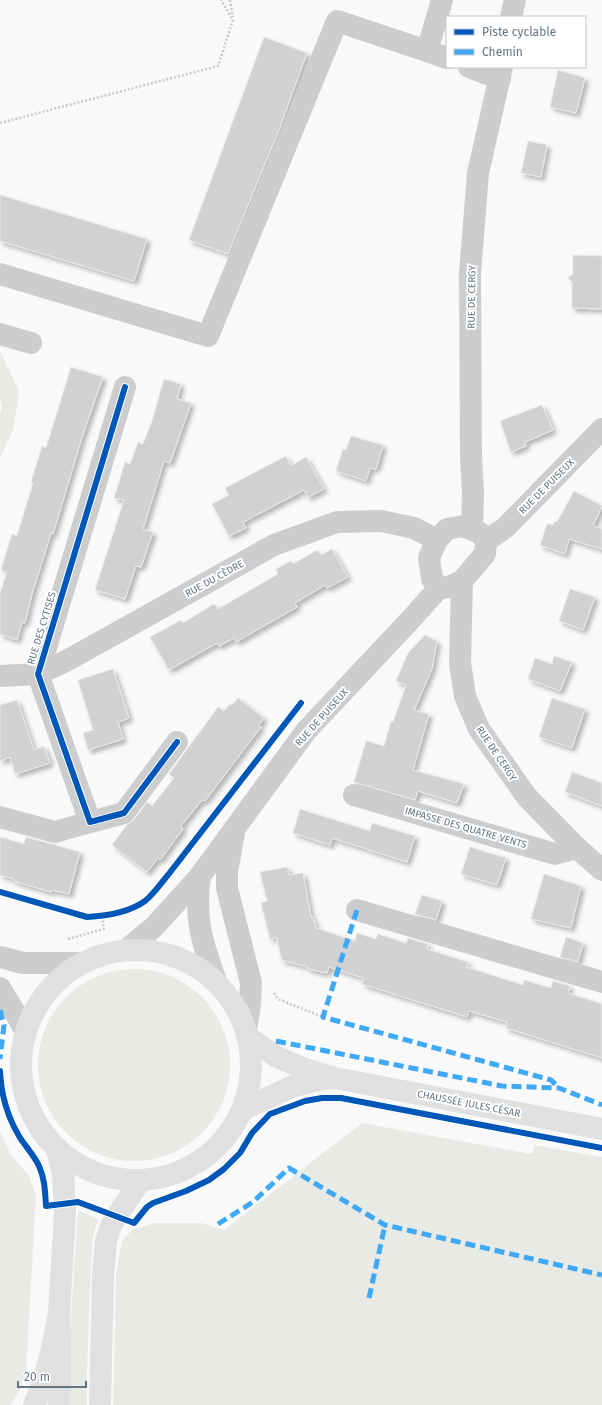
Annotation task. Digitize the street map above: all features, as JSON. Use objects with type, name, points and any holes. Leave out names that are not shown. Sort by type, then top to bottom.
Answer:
[{"type":"main road","points":[[126,950],[150,950],[174,956],[197,966],[216,981],[234,1004],[247,1033],[251,1056],[251,1074],[248,1092],[235,1125],[214,1150],[201,1160],[171,1175],[155,1179],[124,1180],[94,1172],[81,1166],[57,1150],[38,1127],[26,1102],[20,1073],[20,1059],[25,1030],[30,1016],[46,991],[68,971],[81,963],[102,954],[126,950]]},
{"type":"main road","name":"CHAUSSÉE JULES CÉSAR","points":[[247,1033],[277,1057],[305,1069],[335,1078],[602,1129]]},
{"type":"main road","name":"CHAUSSÉE JULES CÉSAR","points":[[242,1110],[291,1087],[335,1078]]},
{"type":"main road","points":[[57,1150],[63,1174],[65,1213],[59,1313],[59,1405]]},
{"type":"main road","points":[[100,1405],[103,1276],[106,1241],[111,1226],[141,1180]]},
{"type":"main road","points":[[34,1405],[50,1356],[59,1313]]},
{"type":"street","points":[[0,274],[208,336],[337,21],[437,55],[442,0]]},
{"type":"street","points":[[511,16],[515,0]]},
{"type":"street","points":[[474,68],[501,73]]},
{"type":"street","name":"RUE DE CERGY","points":[[479,535],[473,492],[471,457],[470,274],[478,173],[501,73]]},
{"type":"street","points":[[0,334],[30,343]]},
{"type":"street","name":"RUE DES CYTISES","points":[[90,822],[38,674],[125,387]]},
{"type":"street","name":"RUE DE PUISEUX","points":[[479,535],[506,527],[602,429]]},
{"type":"street","name":"RUE DU CÈDRE","points":[[0,676],[38,674],[68,660],[274,545],[337,522],[381,521],[414,528],[437,540]]},
{"type":"street","points":[[464,526],[479,535],[485,554],[462,581],[449,587],[439,588],[432,579],[429,558],[437,540],[447,529],[464,526]]},
{"type":"street","name":"RUE DE CERGY","points":[[462,581],[460,663],[465,696],[479,729],[527,797],[577,848],[602,870]]},
{"type":"street","name":"RUE DE PUISEUX","points":[[126,950],[154,927],[200,876],[306,731],[439,588]]},
{"type":"street","points":[[0,817],[55,832],[124,813],[177,742]]},
{"type":"street","name":"IMPASSE DES QUATRE VENTS","points":[[354,795],[555,854],[577,848]]},
{"type":"street","points":[[235,828],[227,872],[227,888],[250,983],[250,1004],[247,1033]]},
{"type":"street","name":"RUE DE PUISEUX","points":[[200,876],[197,904],[199,924],[207,957],[216,981]]},
{"type":"street","points":[[357,910],[602,982]]},
{"type":"street","points":[[0,956],[23,963],[81,963]]},
{"type":"street","points":[[0,988],[25,1030]]},
{"type":"path","points":[[221,0],[233,20]]},
{"type":"path","points":[[0,123],[218,66],[233,20],[230,0]]},
{"type":"path","points":[[66,940],[104,929],[102,916]]},
{"type":"path","points":[[270,988],[278,999],[323,1017]]},
{"type":"shaded area","points":[[0,351],[19,391],[13,430],[0,458],[0,414],[2,408],[0,398]]},
{"type":"shaded area","points":[[125,969],[143,969],[171,976],[187,985],[202,997],[214,1012],[223,1028],[230,1056],[230,1074],[223,1102],[214,1118],[202,1133],[187,1145],[171,1154],[143,1161],[125,1161],[106,1157],[89,1150],[73,1139],[60,1126],[49,1110],[42,1093],[38,1074],[38,1056],[42,1037],[49,1020],[60,1004],[73,991],[89,980],[106,973]]},
{"type":"shaded area","points":[[362,1123],[532,1154],[534,1145],[602,1157],[602,1405],[113,1405],[116,1274],[122,1241],[132,1230],[155,1223],[201,1223],[224,1230]]},
{"type":"shaded area","points":[[0,1132],[11,1155],[29,1176],[36,1196],[26,1371],[19,1392],[10,1405],[0,1405]]},
{"type":"shaded area","points":[[78,1210],[99,1220],[95,1228],[92,1243],[87,1405],[65,1405]]},
{"type":"building","points":[[264,37],[307,53],[278,132],[228,254],[189,240]]},
{"type":"building","points":[[558,70],[585,78],[576,113],[550,107]]},
{"type":"building","points":[[528,141],[547,145],[541,177],[521,173]]},
{"type":"building","points":[[0,195],[147,239],[134,281],[0,241]]},
{"type":"building","points":[[573,255],[602,256],[602,309],[572,308],[572,282],[568,278],[573,274]]},
{"type":"building","points":[[71,367],[103,377],[82,437],[53,534],[51,533],[32,594],[25,623],[22,622],[17,640],[0,634],[0,593],[7,572],[1,570],[12,534],[17,536],[33,483],[31,482],[42,446],[46,448]]},
{"type":"building","points":[[164,379],[181,384],[177,399],[191,403],[170,463],[164,461],[143,529],[153,532],[141,567],[136,566],[125,599],[95,590],[124,500],[114,498],[125,462],[130,464],[138,442],[143,444],[152,421]]},
{"type":"building","points":[[542,405],[553,430],[525,442],[526,446],[511,452],[500,421]]},
{"type":"building","points":[[351,436],[383,445],[376,469],[370,468],[366,481],[336,471],[343,449],[346,450]]},
{"type":"building","points":[[286,456],[291,466],[306,457],[324,489],[308,497],[304,490],[243,522],[246,528],[229,536],[212,504],[229,495],[225,488]]},
{"type":"building","points":[[574,491],[602,506],[593,526],[602,529],[602,549],[569,539],[565,554],[540,545],[547,524],[553,525],[555,521],[557,522]]},
{"type":"building","points":[[332,549],[348,577],[327,588],[325,585],[295,603],[297,607],[236,642],[234,638],[219,646],[217,643],[169,670],[150,637],[181,620],[183,623],[214,604],[218,609],[278,574],[276,569],[291,561],[293,564],[317,550],[321,555]]},
{"type":"building","points":[[570,589],[595,597],[583,630],[559,621]]},
{"type":"building","points":[[425,635],[437,641],[432,669],[414,710],[429,714],[413,770],[464,784],[457,803],[418,791],[415,800],[354,782],[366,741],[384,746],[391,721],[393,722],[406,685],[396,681],[408,653]]},
{"type":"building","points":[[554,656],[572,662],[560,691],[528,679],[535,658],[552,664]]},
{"type":"building","points":[[113,669],[129,718],[118,722],[123,739],[88,750],[83,733],[93,730],[78,680]]},
{"type":"building","points":[[238,698],[264,718],[258,726],[261,727],[205,801],[202,800],[181,826],[183,829],[160,860],[158,858],[147,872],[112,845],[127,825],[134,820],[147,802],[152,806],[174,778],[169,774],[218,707],[224,711]]},
{"type":"building","points":[[552,698],[585,709],[572,748],[539,737]]},
{"type":"building","points":[[17,700],[34,750],[44,746],[50,763],[15,774],[10,757],[0,761],[0,705]]},
{"type":"building","points":[[572,772],[602,783],[602,806],[565,792]]},
{"type":"building","points":[[300,809],[370,831],[372,823],[415,836],[407,862],[332,838],[330,845],[293,833]]},
{"type":"building","points":[[0,837],[24,844],[26,837],[80,852],[69,894],[52,890],[51,892],[14,881],[14,879],[0,875]]},
{"type":"building","points":[[470,847],[506,858],[497,885],[461,874]]},
{"type":"building","points":[[287,867],[289,875],[303,873],[311,917],[313,917],[316,928],[355,941],[357,933],[376,939],[378,934],[406,943],[408,938],[428,944],[427,949],[468,962],[466,967],[523,985],[524,980],[551,988],[553,981],[570,986],[568,993],[602,1004],[602,1058],[506,1028],[507,1022],[469,1011],[467,1017],[362,984],[364,978],[329,967],[327,973],[308,969],[308,967],[282,960],[276,937],[270,939],[261,903],[267,901],[260,872]]},
{"type":"building","points":[[544,874],[581,886],[571,928],[531,919]]},
{"type":"building","points":[[422,895],[442,901],[436,920],[415,914]]},
{"type":"building","points":[[566,937],[583,943],[578,962],[560,957]]},
{"type":"marked path","points":[[357,910],[323,1017],[551,1080],[559,1088]]},
{"type":"marked path","points":[[0,1010],[4,1025],[0,1059]]},
{"type":"marked path","points":[[276,1041],[502,1086],[559,1088],[602,1105]]},
{"type":"marked path","points":[[218,1224],[253,1202],[289,1168],[385,1225],[602,1275]]},
{"type":"marked path","points":[[369,1298],[385,1225]]},
{"type":"cycle path","points":[[125,387],[38,674],[90,822],[124,813],[177,742]]},
{"type":"cycle path","points":[[0,892],[87,917],[117,913],[132,908],[145,901],[168,875],[301,703]]},
{"type":"cycle path","points":[[0,1071],[3,1096],[11,1120],[19,1136],[35,1158],[41,1171],[46,1206],[78,1202],[134,1223],[147,1207],[153,1203],[186,1191],[209,1180],[224,1169],[240,1153],[252,1133],[270,1114],[305,1101],[322,1098],[341,1098],[602,1148]]}]
